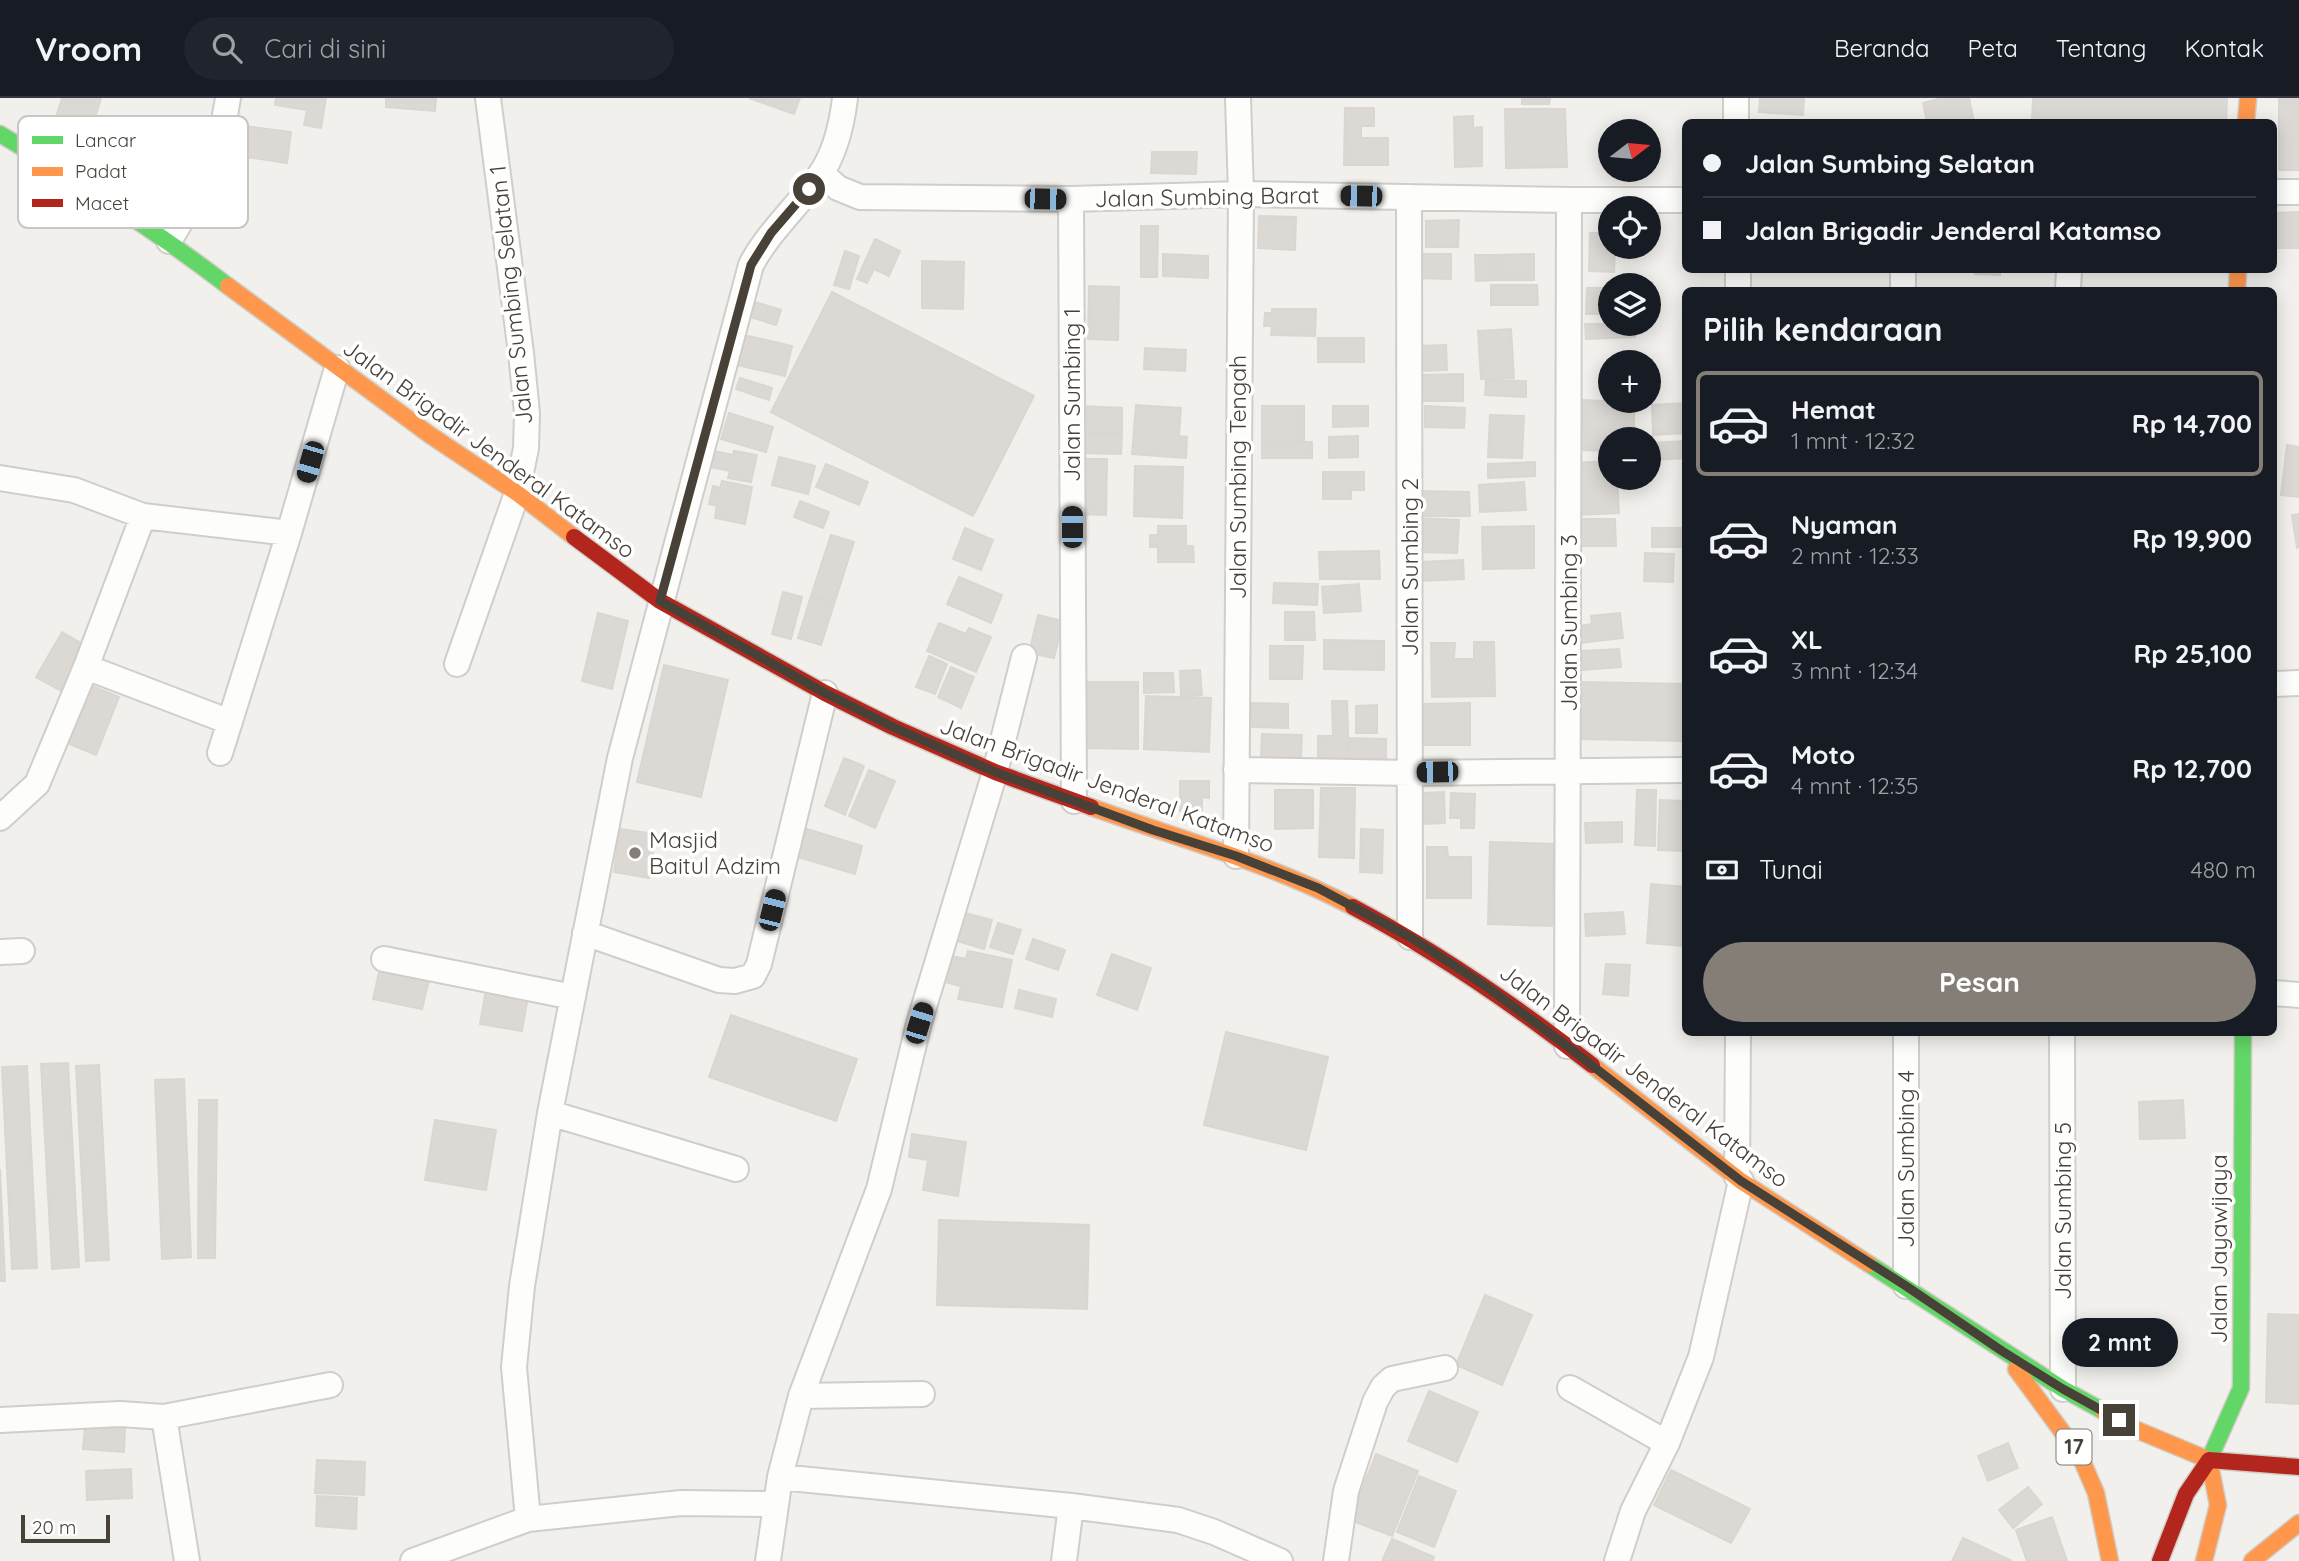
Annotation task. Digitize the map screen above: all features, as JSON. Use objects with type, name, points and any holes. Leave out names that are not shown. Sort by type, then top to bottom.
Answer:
[{"type":"main road","points":[[2246,119],[2248,98]]},
{"type":"main road","name":"Jalan Brigadir Jenderal Katamso","points":[[0,134],[18,145]]},
{"type":"main road","name":"Jalan Brigadir Jenderal Katamso","points":[[148,228],[430,436],[517,492],[605,562],[660,601],[825,693],[893,727],[995,772],[1236,856],[1318,888],[1410,937],[1484,985],[1739,1179],[2063,1389],[2137,1430],[2209,1460],[2299,1467]]},
{"type":"main road","name":"Jalan Jayawijaya","points":[[2160,1561],[2186,1494],[2209,1460],[2241,1388],[2243,1036]]},
{"type":"main road","name":"17","points":[[2002,1351],[2080,1456],[2096,1493],[2110,1561]]},
{"type":"main road","points":[[2204,1561],[2218,1505],[2209,1460]]},
{"type":"main road","points":[[2252,1561],[2299,1523]]},
{"type":"street","points":[[224,116],[228,98]]},
{"type":"street","name":"Jalan Sumbing Selatan 1","points":[[457,664],[517,492],[526,448],[527,413],[521,353],[488,98]]},
{"type":"street","points":[[528,1519],[513,1367],[522,1286],[550,1113],[620,758],[751,265],[771,233],[821,173],[835,144],[845,98]]},
{"type":"street","name":"Jalan Sumbing Tengah","points":[[1236,856],[1241,194],[1238,98]]},
{"type":"street","points":[[1736,98],[1736,119]]},
{"type":"street","name":"Jalan Sumbing Barat","points":[[821,173],[838,188],[860,197],[1071,199],[1241,194],[1682,200]]},
{"type":"street","points":[[2277,191],[2299,192]]},
{"type":"street","name":"Jalan Sumbing 2","points":[[1409,197],[1410,937]]},
{"type":"street","name":"Jalan Sumbing 1","points":[[1071,199],[1074,801]]},
{"type":"street","name":"Jalan Sumbing 3","points":[[1567,1046],[1569,200]]},
{"type":"street","points":[[169,242],[178,228]]},
{"type":"street","points":[[220,753],[337,368]]},
{"type":"street","points":[[0,478],[74,491],[143,516],[289,533]]},
{"type":"street","points":[[0,818],[37,784],[86,667],[143,516]]},
{"type":"street","points":[[768,1561],[780,1477],[801,1396],[879,1189],[919,1023],[995,772],[1024,657]]},
{"type":"street","points":[[86,667],[230,722]]},
{"type":"street","points":[[2277,684],[2299,683]]},
{"type":"street","points":[[585,933],[719,980],[735,981],[753,976],[759,964],[825,693]]},
{"type":"street","points":[[1236,770],[1411,773],[1682,770]]},
{"type":"street","points":[[384,959],[573,997]]},
{"type":"street","points":[[2277,993],[2299,995]]},
{"type":"street","points":[[1617,1561],[1633,1511],[1667,1443],[1701,1357],[1739,1179],[1738,1036]]},
{"type":"street","name":"Jalan Sumbing 4","points":[[1906,1036],[1906,1286]]},
{"type":"street","name":"Jalan Sumbing 5","points":[[2062,1036],[2063,1389]]},
{"type":"street","points":[[550,1113],[736,1169]]},
{"type":"street","points":[[1336,1561],[1346,1491],[1375,1402],[1392,1379],[1445,1368]]},
{"type":"street","points":[[0,1420],[120,1414],[164,1417],[330,1385]]},
{"type":"street","points":[[1570,1388],[1667,1443]]},
{"type":"street","points":[[801,1396],[922,1394]]},
{"type":"street","points":[[164,1417],[187,1561]]},
{"type":"street","points":[[780,1477],[1178,1520],[1214,1532],[1280,1561]]},
{"type":"street","points":[[412,1561],[528,1519],[681,1503],[775,1504]]},
{"type":"street","points":[[1064,1561],[1071,1507]]},
{"type":"building","points":[[62,98],[101,98],[96,116],[56,116]]},
{"type":"building","points":[[276,98],[326,98],[321,128],[304,125],[307,110],[275,105]]},
{"type":"building","points":[[386,98],[436,98],[435,111],[386,107]]},
{"type":"building","points":[[749,98],[800,98],[794,114]]},
{"type":"building","points":[[1522,98],[1550,98],[1549,104],[1522,104]]},
{"type":"building","points":[[1760,98],[1804,98],[1803,115],[1759,112]]},
{"type":"building","points":[[1943,98],[1969,98],[1973,119],[1926,119],[1923,103]]},
{"type":"building","points":[[2033,98],[2227,98],[2226,119],[2032,119]]},
{"type":"building","points":[[2279,98],[2299,98],[2299,170],[2279,170]]},
{"type":"building","points":[[1345,108],[1374,108],[1374,126],[1361,126],[1361,138],[1388,138],[1388,165],[1344,165]]},
{"type":"building","points":[[1505,109],[1565,109],[1567,167],[1506,168]]},
{"type":"building","points":[[1473,116],[1473,128],[1482,127],[1482,166],[1455,167],[1454,117]]},
{"type":"building","points":[[248,127],[291,132],[287,163],[248,157]]},
{"type":"building","points":[[1152,152],[1197,152],[1196,174],[1151,173]]},
{"type":"building","points":[[2299,212],[2299,248],[2277,248],[2277,213]]},
{"type":"building","points":[[1259,216],[1296,217],[1295,250],[1258,248]]},
{"type":"building","points":[[1459,220],[1458,247],[1426,247],[1426,221]]},
{"type":"building","points":[[1141,226],[1158,226],[1157,277],[1141,277]]},
{"type":"building","points":[[1590,233],[1598,233],[1598,259],[1615,259],[1614,272],[1589,271]]},
{"type":"building","points":[[875,239],[900,251],[889,276],[874,269],[867,283],[857,279]]},
{"type":"building","points":[[845,251],[859,256],[849,289],[834,285]]},
{"type":"building","points":[[1163,254],[1208,256],[1208,278],[1163,276]]},
{"type":"building","points":[[1417,254],[1451,254],[1451,279],[1417,278]]},
{"type":"building","points":[[1534,254],[1534,280],[1496,280],[1496,255]]},
{"type":"building","points":[[1475,255],[1496,255],[1496,280],[1476,281]]},
{"type":"building","points":[[922,261],[964,262],[963,309],[922,308]]},
{"type":"building","points":[[2000,273],[2000,275],[1975,274]]},
{"type":"building","points":[[1491,285],[1537,285],[1538,305],[1491,305]]},
{"type":"building","points":[[1089,286],[1119,287],[1118,340],[1088,339]]},
{"type":"building","points":[[1587,288],[1598,288],[1598,314],[1586,314]]},
{"type":"building","points":[[832,292],[1034,396],[973,516],[771,412]]},
{"type":"building","points":[[752,301],[781,310],[776,325],[747,316]]},
{"type":"building","points":[[1272,309],[1316,309],[1315,336],[1271,335],[1272,326],[1264,326],[1265,313],[1272,313]]},
{"type":"building","points":[[1585,324],[1598,324],[1598,336],[1635,337],[1586,339]]},
{"type":"building","points":[[1511,329],[1514,378],[1481,379],[1478,331]]},
{"type":"building","points":[[744,335],[792,346],[785,376],[737,365]]},
{"type":"building","points":[[1318,338],[1364,338],[1364,362],[1318,362]]},
{"type":"building","points":[[1446,345],[1447,370],[1417,371],[1416,346]]},
{"type":"building","points":[[1145,348],[1186,350],[1185,371],[1144,369]]},
{"type":"building","points":[[1463,374],[1463,401],[1419,401],[1419,375]]},
{"type":"building","points":[[740,378],[772,388],[769,400],[736,389]]},
{"type":"building","points":[[1486,380],[1526,381],[1526,397],[1485,395]]},
{"type":"building","points":[[1583,400],[1598,401],[1598,413],[1634,414],[1634,427],[1598,427],[1598,451],[1581,450]]},
{"type":"building","points":[[1682,403],[1682,433],[1661,434],[1661,427],[1653,427],[1652,413],[1661,413],[1661,404]]},
{"type":"building","points":[[1136,405],[1181,408],[1179,436],[1187,437],[1186,458],[1132,454]]},
{"type":"building","points":[[1082,406],[1122,408],[1122,434],[1082,432]]},
{"type":"building","points":[[1262,406],[1304,406],[1304,442],[1262,442]]},
{"type":"building","points":[[1333,406],[1368,406],[1368,426],[1333,427]]},
{"type":"building","points":[[1425,406],[1465,408],[1464,428],[1425,427]]},
{"type":"building","points":[[729,413],[773,427],[766,452],[721,439]]},
{"type":"building","points":[[1490,415],[1524,416],[1522,458],[1488,457]]},
{"type":"building","points":[[1082,432],[1122,434],[1121,454],[1081,453]]},
{"type":"building","points":[[1358,436],[1358,457],[1329,458],[1329,437]]},
{"type":"building","points":[[1682,441],[1682,458],[1661,460],[1661,442]]},
{"type":"building","points":[[1262,442],[1312,442],[1312,458],[1262,458]]},
{"type":"building","points":[[2287,445],[2299,447],[2299,497],[2281,495]]},
{"type":"building","points":[[709,450],[733,455],[734,451],[757,455],[751,482],[728,478],[730,471],[706,466]]},
{"type":"building","points":[[779,457],[815,466],[808,494],[772,485]]},
{"type":"building","points":[[1079,459],[1107,459],[1106,515],[1078,514]]},
{"type":"building","points":[[1535,462],[1535,476],[1488,478],[1488,464]]},
{"type":"building","points":[[1598,462],[1598,490],[1618,490],[1619,513],[1577,515],[1575,463]]},
{"type":"building","points":[[826,464],[868,482],[859,505],[816,487]]},
{"type":"building","points":[[1135,466],[1183,467],[1182,518],[1134,516]]},
{"type":"building","points":[[1323,472],[1364,472],[1364,490],[1351,490],[1351,499],[1323,499]]},
{"type":"building","points":[[722,481],[752,487],[745,524],[715,518],[717,506],[709,504],[713,486],[720,488]]},
{"type":"building","points":[[1524,482],[1526,510],[1480,512],[1479,485]]},
{"type":"building","points":[[1418,491],[1469,492],[1470,516],[1418,516]]},
{"type":"building","points":[[800,501],[829,512],[823,528],[794,517]]},
{"type":"building","points":[[2299,514],[2299,547],[2297,548],[2292,515]]},
{"type":"building","points":[[1418,518],[1459,520],[1457,553],[1417,552]]},
{"type":"building","points":[[1581,519],[1615,519],[1616,546],[1581,546]]},
{"type":"building","points":[[1158,526],[1186,526],[1186,546],[1193,546],[1194,562],[1158,562],[1158,547],[1150,547],[1150,535],[1158,535]]},
{"type":"building","points":[[1534,526],[1534,568],[1483,569],[1482,527]]},
{"type":"building","points":[[965,528],[993,540],[981,570],[953,559]]},
{"type":"building","points":[[1652,528],[1682,528],[1682,547],[1652,547]]},
{"type":"building","points":[[831,535],[854,542],[834,604],[811,596]]},
{"type":"building","points":[[1379,551],[1380,579],[1320,579],[1319,552]]},
{"type":"building","points":[[1645,553],[1674,554],[1673,582],[1644,581]]},
{"type":"building","points":[[1463,560],[1464,579],[1420,581],[1420,562]]},
{"type":"building","points":[[959,577],[1002,595],[991,623],[947,604]]},
{"type":"building","points":[[1274,583],[1318,584],[1317,605],[1273,603]]},
{"type":"building","points":[[1359,584],[1361,611],[1324,613],[1322,587]]},
{"type":"building","points":[[783,592],[802,597],[791,639],[772,634]]},
{"type":"building","points":[[811,596],[834,604],[821,645],[798,638]]},
{"type":"building","points":[[1285,612],[1314,612],[1315,640],[1285,640]]},
{"type":"building","points":[[598,613],[628,621],[612,689],[582,681]]},
{"type":"building","points":[[1620,613],[1623,638],[1581,643],[1579,626],[1592,624],[1591,616]]},
{"type":"building","points":[[1038,615],[1063,621],[1054,658],[1029,653]]},
{"type":"building","points":[[939,623],[966,634],[969,628],[991,637],[976,672],[927,651]]},
{"type":"building","points":[[62,632],[88,647],[63,692],[36,677]]},
{"type":"building","points":[[1324,640],[1384,641],[1384,670],[1324,669]]},
{"type":"building","points":[[1474,642],[1494,642],[1495,696],[1432,697],[1431,643],[1455,643],[1454,659],[1474,659]]},
{"type":"building","points":[[1270,646],[1303,646],[1302,679],[1270,679]]},
{"type":"building","points":[[1619,649],[1621,667],[1582,670],[1582,651]]},
{"type":"building","points":[[929,656],[947,664],[935,694],[916,687]]},
{"type":"building","points":[[664,665],[728,680],[701,797],[637,782]]},
{"type":"building","points":[[951,667],[974,677],[961,708],[938,697]]},
{"type":"building","points":[[1200,670],[1202,695],[1181,696],[1180,671]]},
{"type":"building","points":[[1144,673],[1173,673],[1174,692],[1144,693]]},
{"type":"building","points":[[1083,682],[1138,682],[1138,749],[1083,748]]},
{"type":"building","points":[[1580,682],[1682,684],[1682,741],[1579,739]]},
{"type":"building","points":[[90,685],[119,697],[96,755],[67,743]]},
{"type":"building","points":[[1146,696],[1211,698],[1209,752],[1144,749]]},
{"type":"building","points":[[1332,701],[1347,701],[1349,761],[1318,762],[1318,736],[1333,736]]},
{"type":"building","points":[[1251,703],[1288,704],[1288,728],[1250,727]]},
{"type":"building","points":[[1470,703],[1470,745],[1423,745],[1423,704]]},
{"type":"building","points":[[1377,705],[1377,733],[1356,733],[1356,706]]},
{"type":"building","points":[[1262,734],[1302,735],[1301,758],[1261,757]]},
{"type":"building","points":[[1349,738],[1386,739],[1386,762],[1349,761]]},
{"type":"building","points":[[844,758],[864,766],[845,815],[825,806]]},
{"type":"building","points":[[869,770],[895,781],[875,828],[849,816]]},
{"type":"building","points":[[1180,781],[1209,781],[1209,798],[1202,797],[1202,811],[1180,811]]},
{"type":"building","points":[[1321,788],[1355,788],[1354,858],[1319,857]]},
{"type":"building","points":[[1275,790],[1313,790],[1313,828],[1275,829]]},
{"type":"building","points":[[1637,790],[1656,790],[1655,846],[1635,845]]},
{"type":"building","points":[[1444,792],[1445,823],[1422,824],[1421,793]]},
{"type":"building","points":[[1451,793],[1475,794],[1474,828],[1461,828],[1461,818],[1450,818]]},
{"type":"building","points":[[1660,800],[1682,801],[1682,851],[1658,850]]},
{"type":"building","points":[[1622,822],[1622,842],[1586,843],[1585,823]]},
{"type":"building","points":[[804,828],[862,846],[855,874],[795,856]]},
{"type":"building","name":"Masjid Baitul Adzim","points":[[620,829],[656,834],[649,878],[614,872]]},
{"type":"building","points":[[1361,829],[1383,830],[1382,873],[1360,872]]},
{"type":"building","points":[[1490,842],[1554,844],[1552,926],[1488,924]]},
{"type":"building","points":[[1427,847],[1447,847],[1448,857],[1471,857],[1471,898],[1427,898]]},
{"type":"building","points":[[1651,884],[1682,887],[1682,946],[1647,943]]},
{"type":"building","points":[[961,912],[992,920],[984,949],[954,940]]},
{"type":"building","points":[[1623,912],[1625,934],[1586,936],[1585,914]]},
{"type":"building","points":[[998,923],[1021,930],[1013,954],[990,947]]},
{"type":"building","points":[[1033,939],[1065,950],[1058,970],[1026,959]]},
{"type":"building","points":[[968,951],[1012,960],[1002,1007],[958,999],[961,986],[941,981],[946,955],[966,959]]},
{"type":"building","points":[[1112,954],[1151,968],[1137,1010],[1097,995]]},
{"type":"building","points":[[1606,964],[1630,965],[1628,996],[1603,994]]},
{"type":"building","points":[[380,968],[429,980],[422,1009],[373,999]]},
{"type":"building","points":[[486,990],[528,997],[522,1031],[480,1024]]},
{"type":"building","points":[[1019,990],[1056,999],[1052,1017],[1015,1008]]},
{"type":"building","points":[[731,1015],[857,1059],[836,1121],[709,1077]]},
{"type":"building","points":[[1226,1032],[1328,1057],[1306,1150],[1204,1125]]},
{"type":"building","points":[[68,1063],[79,1267],[52,1269],[41,1064]]},
{"type":"building","points":[[99,1065],[109,1260],[86,1261],[76,1066]]},
{"type":"building","points":[[27,1066],[37,1268],[12,1269],[2,1067]]},
{"type":"building","points":[[184,1079],[191,1257],[162,1259],[155,1080]]},
{"type":"building","points":[[199,1100],[217,1100],[215,1258],[198,1258]]},
{"type":"building","points":[[2183,1100],[2185,1138],[2140,1139],[2139,1102]]},
{"type":"building","points":[[435,1120],[496,1130],[486,1190],[425,1180]]},
{"type":"building","points":[[912,1134],[966,1142],[958,1196],[923,1190],[928,1160],[909,1157]]},
{"type":"building","points":[[0,1169],[5,1281],[0,1281]]},
{"type":"building","points":[[939,1220],[1089,1225],[1087,1309],[937,1305]]},
{"type":"building","points":[[1485,1295],[1532,1315],[1502,1385],[1456,1365]]},
{"type":"building","points":[[2268,1314],[2299,1315],[2299,1404],[2266,1402]]},
{"type":"building","points":[[1429,1391],[1478,1412],[1457,1462],[1408,1441]]},
{"type":"building","points":[[85,1426],[125,1428],[124,1452],[83,1449]]},
{"type":"building","points":[[2008,1443],[2018,1468],[1988,1481],[1978,1456]]},
{"type":"building","points":[[1376,1454],[1418,1471],[1392,1536],[1350,1520]]},
{"type":"building","points":[[317,1460],[365,1462],[364,1495],[315,1493]]},
{"type":"building","points":[[131,1469],[132,1498],[87,1500],[86,1471]]},
{"type":"building","points":[[1671,1470],[1750,1509],[1731,1543],[1654,1505]]},
{"type":"building","points":[[1419,1476],[1456,1491],[1434,1547],[1397,1532]]},
{"type":"building","points":[[2028,1487],[2042,1504],[2013,1528],[1999,1510]]},
{"type":"building","points":[[317,1496],[357,1498],[356,1529],[316,1526]]},
{"type":"building","points":[[2052,1517],[2067,1561],[2027,1561],[2016,1530]]},
{"type":"building","points":[[1963,1538],[2012,1561],[1952,1561]]},
{"type":"building","points":[[1392,1539],[1434,1557],[1432,1561],[1382,1561]]},
{"type":"traffic: fast","points":[[0,134],[18,145]]},
{"type":"traffic: fast","points":[[148,228],[228,286]]},
{"type":"traffic: fast","points":[[2209,1460],[2241,1388],[2243,1036]]},
{"type":"traffic: fast","points":[[1869,1264],[2063,1389],[2103,1411]]},
{"type":"traffic: slow","points":[[2246,119],[2248,98]]},
{"type":"traffic: slow","points":[[2237,287],[2238,273]]},
{"type":"traffic: slow","points":[[228,286],[430,435],[517,493],[574,537]]},
{"type":"traffic: slow","points":[[1091,807],[1257,864],[1353,907]]},
{"type":"traffic: slow","points":[[1592,1065],[1741,1181],[1869,1264]]},
{"type":"traffic: slow","points":[[2016,1369],[2080,1456],[2096,1493],[2110,1561]]},
{"type":"traffic: slow","points":[[2103,1411],[2137,1430],[2209,1460]]},
{"type":"traffic: slow","points":[[2204,1561],[2218,1505],[2209,1460]]},
{"type":"traffic: slow","points":[[2252,1561],[2299,1523]]},
{"type":"traffic: jam","points":[[574,537],[660,601],[825,693],[893,727],[995,772],[1091,807]]},
{"type":"traffic: jam","points":[[1353,907],[1416,942],[1476,981],[1592,1065]]},
{"type":"traffic: jam","points":[[2209,1460],[2299,1467]]},
{"type":"traffic: jam","points":[[2160,1561],[2186,1494],[2209,1460]]},
{"type":"place","name":"Masjid Baitul Adzim","points":[[635,853]]},
{"type":"route","points":[[809,189],[771,233],[751,265],[660,601],[825,693],[893,727],[995,772],[1153,830],[1236,856],[1318,888],[1410,937],[1484,985],[1567,1046],[1741,1181],[2002,1351],[2119,1420]]}]
